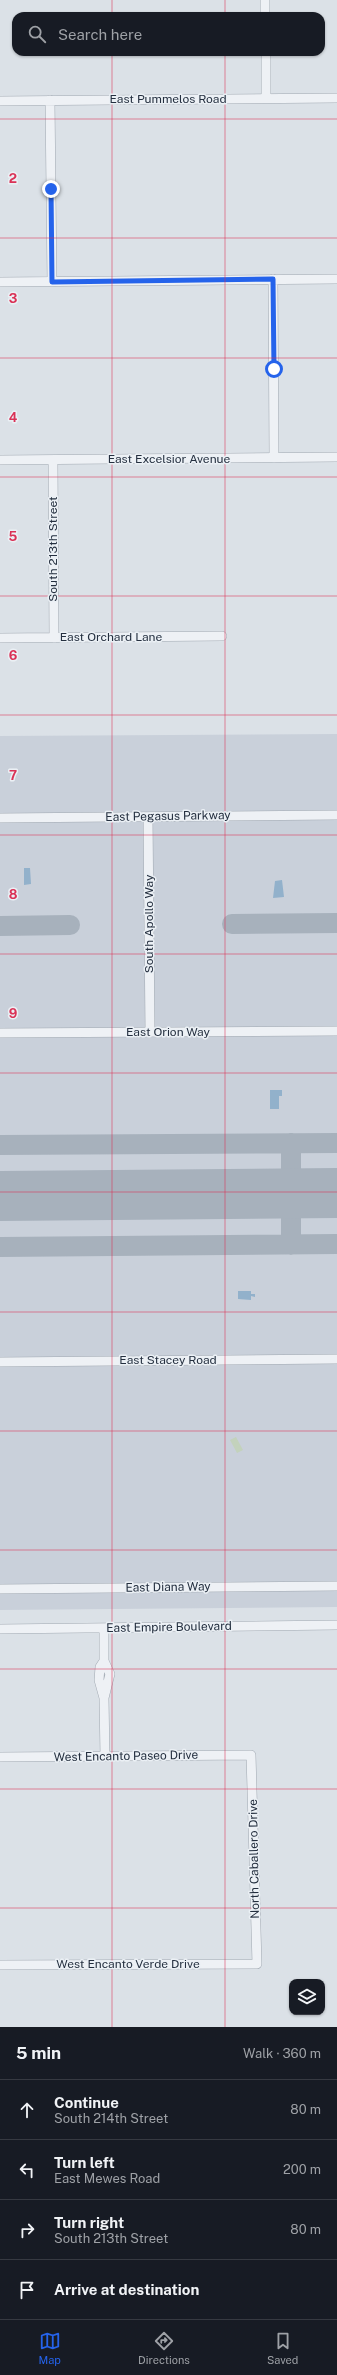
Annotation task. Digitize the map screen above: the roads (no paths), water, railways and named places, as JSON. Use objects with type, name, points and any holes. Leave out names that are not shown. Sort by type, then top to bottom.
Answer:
[{"type":"street","points":[[265,0],[265,12]]},
{"type":"street","points":[[266,56],[266,98]]},
{"type":"street","name":"East Pummelos Road","points":[[0,100],[337,98]]},
{"type":"street","points":[[50,100],[52,282]]},
{"type":"street","points":[[273,279],[274,458]]},
{"type":"street","points":[[0,282],[337,279]]},
{"type":"street","name":"East Excelsior Avenue","points":[[0,460],[337,457]]},
{"type":"street","name":"South 213th Street","points":[[53,460],[54,638]]},
{"type":"street","name":"East Orchard Lane","points":[[0,638],[222,636]]},
{"type":"street","name":"East Pegasus Parkway","points":[[0,818],[337,815]]},
{"type":"street","name":"South Apollo Way","points":[[148,817],[150,1032]]},
{"type":"street","name":"East Orion Way","points":[[0,1033],[337,1031]]},
{"type":"street","name":"East Stacey Road","points":[[0,1362],[337,1359]]},
{"type":"street","name":"East Diana Way","points":[[0,1588],[337,1586]]},
{"type":"street","name":"East Empire Boulevard","points":[[0,1629],[337,1625]]},
{"type":"street","points":[[104,1628],[104,1661],[109,1670],[109,1680],[104,1698]]},
{"type":"street","points":[[104,1661],[100,1667],[99,1680],[104,1698],[105,1757]]},
{"type":"street","points":[[99,1680],[109,1680]]},
{"type":"street","name":"West Encanto Paseo Drive","points":[[0,1757],[251,1755]]},
{"type":"street","name":"North Caballero Drive","points":[[251,1755],[257,1964]]},
{"type":"street","name":"West Encanto Verde Drive","points":[[0,1965],[257,1964]]},
{"type":"water","points":[[24,868],[30,868],[31,884],[24,885]]},
{"type":"water","points":[[282,880],[284,897],[273,898],[275,881]]},
{"type":"water","points":[[270,1090],[282,1090],[282,1096],[279,1096],[279,1109],[270,1109]]},
{"type":"water","points":[[238,1291],[251,1291],[251,1294],[255,1294],[255,1297],[251,1296],[251,1300],[238,1299]]}]
